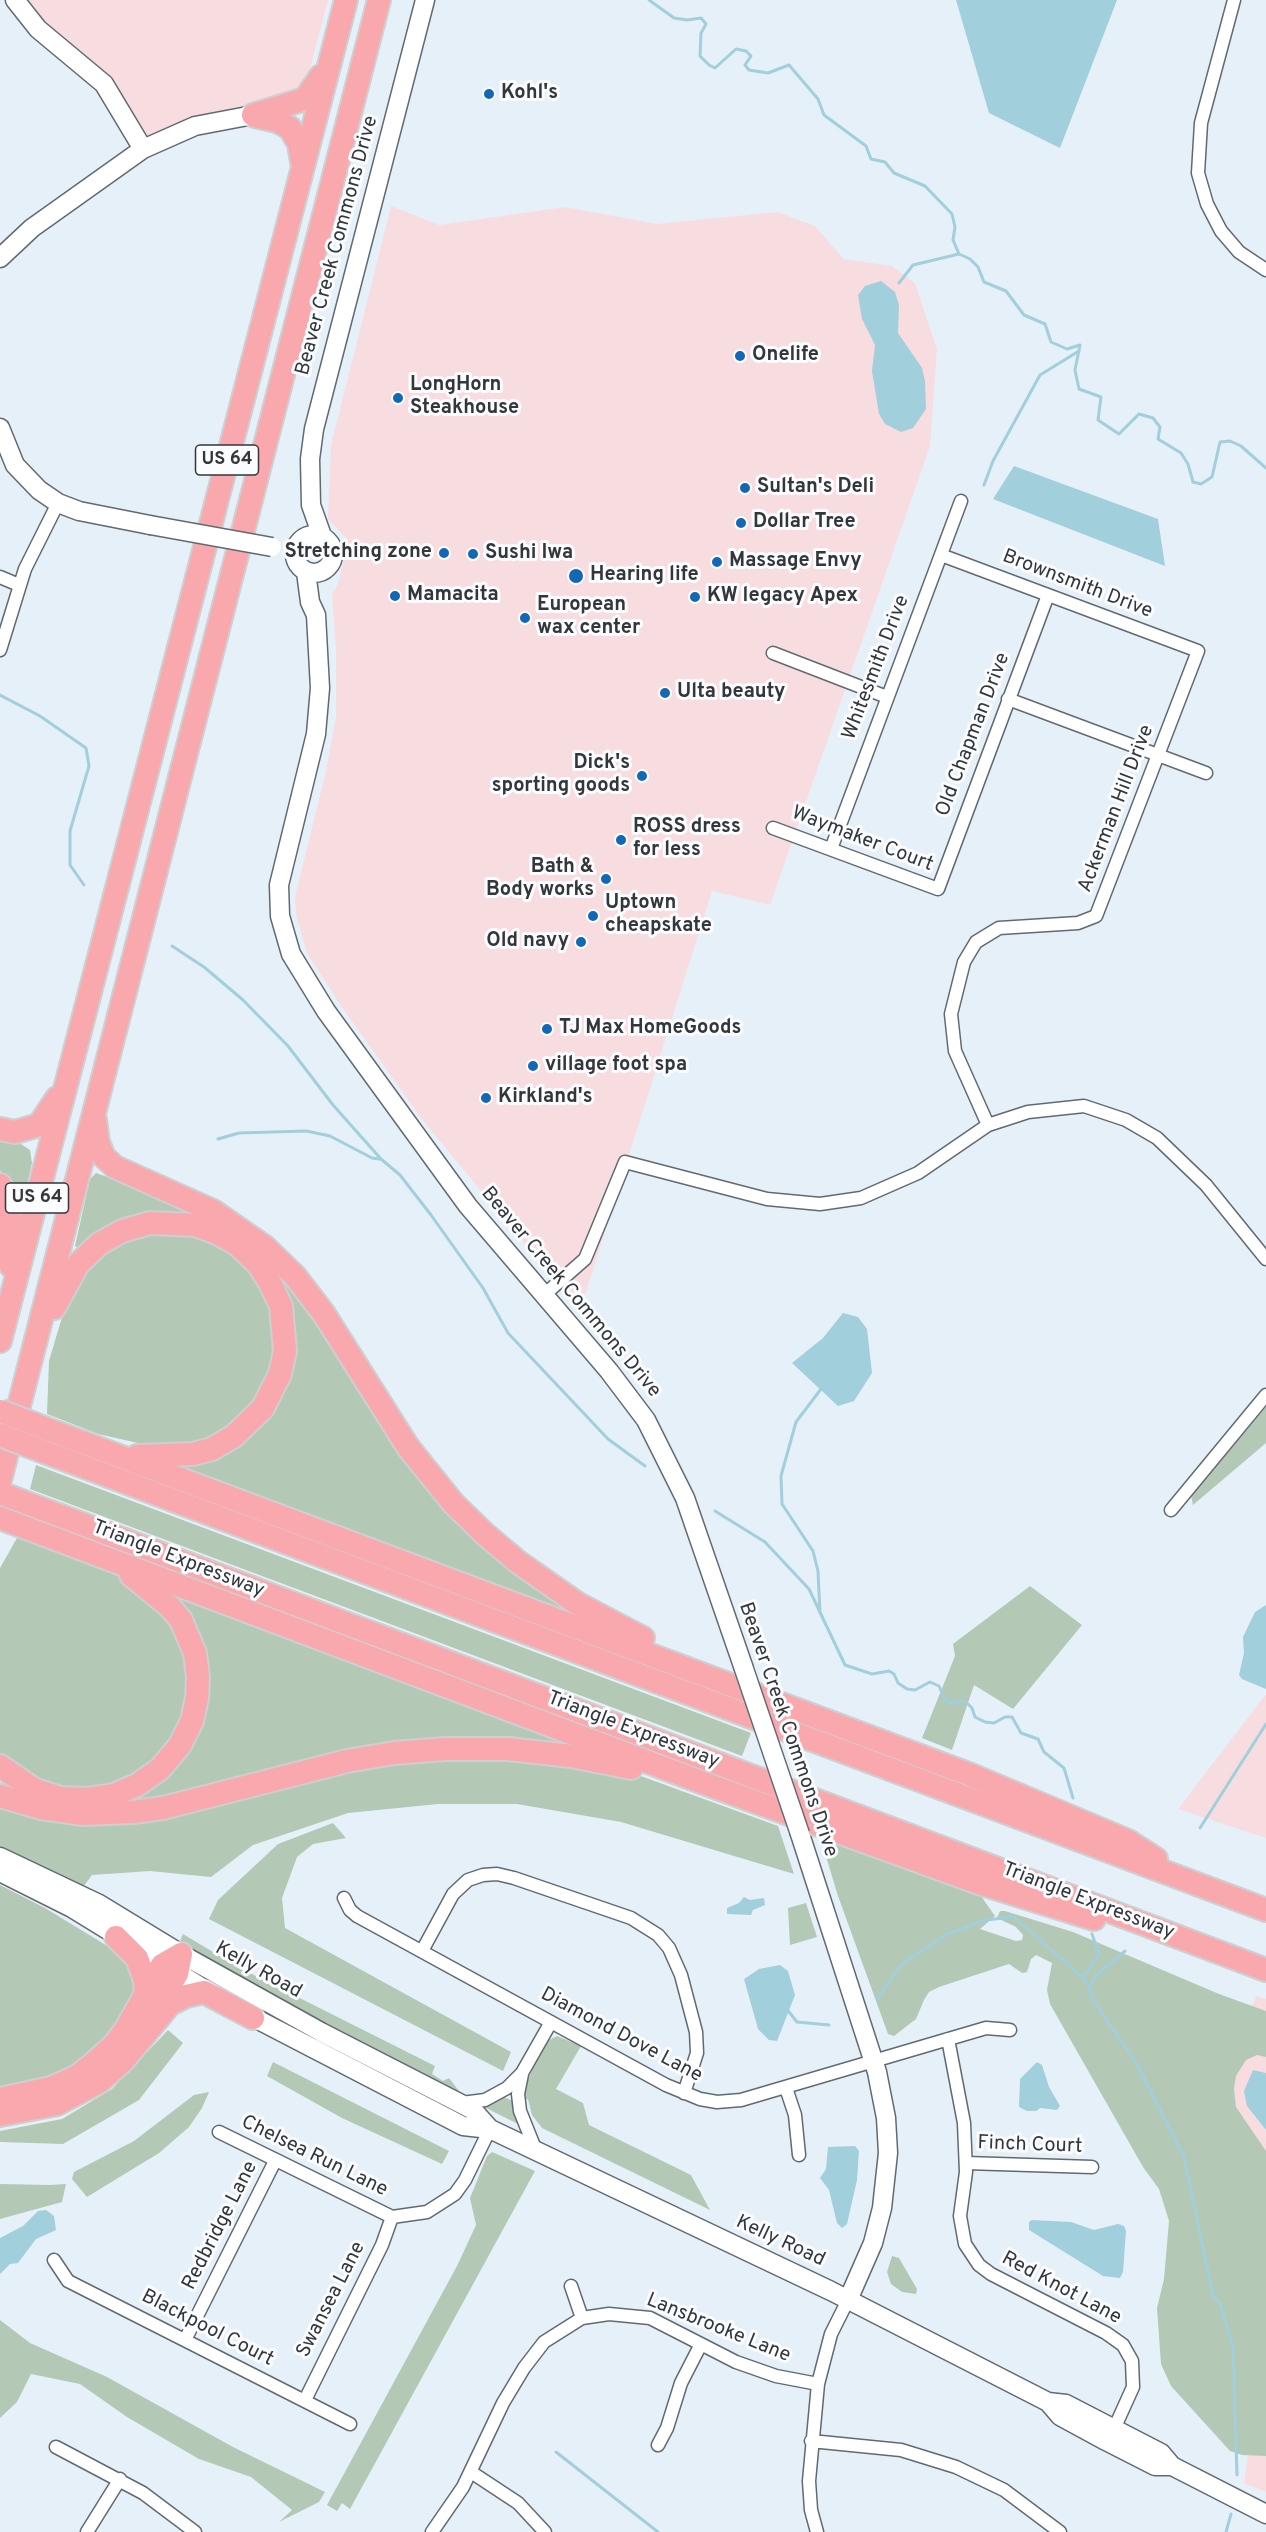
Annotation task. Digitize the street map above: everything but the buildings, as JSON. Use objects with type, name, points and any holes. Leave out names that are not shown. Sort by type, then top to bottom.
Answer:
[{"type":"highway","name":"US 64","points":[[0,1341],[346,0]]},
{"type":"highway","name":"US 64","points":[[0,1480],[379,0]]},
{"type":"highway","points":[[253,115],[305,99],[316,86],[331,56]]},
{"type":"highway","points":[[253,115],[277,121],[290,128],[299,144],[303,165]]},
{"type":"highway","points":[[0,1129],[15,1132],[39,1125],[68,1079]]},
{"type":"highway","points":[[94,1114],[98,1142],[104,1157],[115,1167],[213,1211],[265,1247],[295,1275],[324,1314],[408,1447],[453,1503],[486,1535],[518,1562],[578,1604],[709,1676]]},
{"type":"highway","points":[[0,1185],[9,1211],[13,1252],[6,1317]]},
{"type":"highway","points":[[33,1350],[78,1264],[99,1244],[122,1231],[150,1223],[195,1225],[237,1244],[258,1264],[281,1306],[285,1328],[285,1351],[280,1374],[263,1408],[234,1436],[212,1449],[170,1457],[120,1456]]},
{"type":"highway","points":[[0,1411],[709,1676],[1065,1813],[1128,1841],[1193,1883]]},
{"type":"highway","points":[[0,1435],[1266,1910]]},
{"type":"highway","name":"Triangle Expressway","points":[[0,1493],[1266,1970]]},
{"type":"highway","points":[[0,1518],[709,1785],[976,1882],[1179,1947],[1208,1948]]},
{"type":"highway","points":[[0,1766],[35,1790],[61,1798],[87,1799],[114,1795],[137,1785],[160,1769],[180,1745],[192,1721],[197,1698],[198,1677],[195,1653],[181,1620],[170,1606],[143,1583],[104,1557]]},
{"type":"highway","points":[[0,1797],[41,1808],[84,1814],[133,1812],[163,1808],[347,1761],[394,1753],[445,1749],[508,1749],[571,1756],[709,1785]]},
{"type":"highway","points":[[116,1937],[137,1958],[146,1994]]},
{"type":"highway","points":[[0,2099],[31,2094],[76,2077],[114,2045],[146,1994],[173,1964]]},
{"type":"highway","points":[[142,2037],[173,1964]]},
{"type":"highway","points":[[0,2115],[57,2104],[76,2096],[110,2073],[170,2004],[197,1993],[204,1992],[253,2018]]},
{"type":"street","points":[[15,0],[38,29],[104,84],[143,149]]},
{"type":"street","name":"Beaver Creek Commons Drive","points":[[300,541],[311,505],[310,459],[314,429],[425,0]]},
{"type":"street","points":[[1234,0],[1201,123],[1198,173],[1207,204],[1221,231],[1239,252],[1266,270]]},
{"type":"street","points":[[0,258],[32,228],[143,149],[195,126],[253,115]]},
{"type":"street","points":[[0,428],[15,465],[26,478],[58,503],[79,511],[272,547],[300,541],[312,535],[322,536],[333,550],[332,560],[325,569],[316,573],[302,567],[272,547]]},
{"type":"street","name":"Whitesmith Drive","points":[[831,849],[961,501]]},
{"type":"street","points":[[0,650],[19,585],[58,503]]},
{"type":"street","name":"Beaver Creek Commons Drive","points":[[311,505],[322,536]]},
{"type":"street","points":[[300,541],[295,553],[302,567]]},
{"type":"street","name":"Brownsmith Drive","points":[[941,555],[1198,651]]},
{"type":"street","name":"Beaver Creek Commons Drive","points":[[302,567],[310,602],[316,615]]},
{"type":"street","name":"Beaver Creek Commons Drive","points":[[325,569],[316,615],[320,688],[316,734],[287,846],[278,898],[280,916],[291,954],[327,1011],[455,1188],[628,1394],[661,1445],[685,1498],[800,1834],[873,2060],[886,2118],[887,2173],[878,2226],[848,2300]]},
{"type":"street","points":[[0,577],[19,585]]},
{"type":"street","name":"Old Chapman Drive","points":[[938,889],[1048,595]]},
{"type":"street","name":"Ackerman Hill Drive","points":[[988,1125],[955,1051],[951,1014],[964,962],[976,942],[999,928],[1078,923],[1096,916],[1198,651]]},
{"type":"street","points":[[773,653],[887,697]]},
{"type":"street","points":[[1008,699],[1206,773]]},
{"type":"street","name":"Waymaker Court","points":[[773,828],[938,889]]},
{"type":"street","points":[[544,1295],[585,1259],[625,1162],[767,1199],[820,1204],[861,1198],[918,1173],[988,1125],[1028,1112],[1084,1106],[1126,1120],[1157,1138],[1183,1161],[1266,1259]]},
{"type":"street","points":[[1171,1510],[1266,1395]]},
{"type":"street","name":"Kelly Road","points":[[0,1857],[99,1904],[173,1964],[253,2018],[463,2126],[490,2129],[848,2300],[1048,2402],[1066,2404],[1161,2453],[1172,2466],[1266,2514]]},
{"type":"street","name":"Kelly Road","points":[[0,1872],[72,1908],[116,1937],[331,2037],[473,2110],[490,2129]]},
{"type":"street","points":[[422,1951],[453,1894],[468,1880],[483,1875],[497,1874],[514,1878],[631,1918],[658,1935],[669,1948],[681,1975],[696,2032],[697,2053],[684,2093]]},
{"type":"street","name":"Diamond Dove Lane","points":[[344,1898],[350,1910],[357,1916],[684,2093],[700,2099],[728,2102],[786,2088],[873,2060],[986,2028],[1010,2030]]},
{"type":"street","points":[[536,2151],[520,2111],[518,2094],[522,2073],[551,2022]]},
{"type":"street","name":"Red Knot Lane","points":[[948,2039],[963,2109],[966,2163],[960,2225],[965,2244],[979,2265],[998,2278],[1114,2338],[1128,2353],[1134,2368],[1134,2387],[1114,2429]]},
{"type":"street","points":[[458,2103],[476,2102],[494,2096],[522,2073]]},
{"type":"street","points":[[786,2088],[795,2115],[799,2155]]},
{"type":"street","name":"Chelsea Run Lane","points":[[219,2132],[392,2217],[427,2212],[454,2194],[465,2180],[490,2129]]},
{"type":"street","name":"Redbridge Lane","points":[[185,2340],[275,2161]]},
{"type":"street","name":"Finch Court","points":[[966,2163],[1092,2167]]},
{"type":"street","name":"Swansea Lane","points":[[305,2400],[382,2245],[392,2217]]},
{"type":"street","name":"Blackpool Court","points":[[54,2260],[68,2281],[350,2424]]},
{"type":"street","points":[[571,2286],[582,2318]]},
{"type":"street","points":[[817,2532],[810,2496],[812,2441],[818,2384],[831,2334],[848,2300]]},
{"type":"street","name":"Lansbrooke Lane","points":[[432,2532],[450,2509],[471,2472],[498,2412],[524,2368],[544,2342],[582,2318],[609,2314],[638,2315],[663,2324],[755,2369],[818,2384]]},
{"type":"street","points":[[658,2445],[667,2428],[681,2383],[701,2344]]},
{"type":"street","name":"Kelly Road","points":[[1048,2402],[1060,2416],[1106,2441],[1155,2466],[1172,2466]]},
{"type":"street","points":[[812,2441],[901,2450],[956,2467],[1004,2490],[1060,2532]]},
{"type":"street","points":[[56,2446],[120,2479],[195,2532]]},
{"type":"street","points":[[471,2472],[518,2503],[545,2532]]},
{"type":"street","points":[[87,2532],[120,2479]]},
{"type":"shaded area","points":[[15,0],[328,0],[305,88],[143,149],[114,100]]},
{"type":"shaded area","points":[[391,206],[439,225],[565,207],[657,224],[777,212],[815,226],[844,259],[892,266],[915,283],[937,349],[930,446],[770,905],[712,891],[580,1311],[421,1118],[341,1006],[307,953],[296,915],[295,897],[326,771],[336,717],[336,651],[332,594],[338,584],[348,540],[328,519],[331,445]]},
{"type":"shaded area","points":[[1266,1694],[1266,1838],[1178,1809]]},
{"type":"shaded area","points":[[1256,1996],[1266,1999],[1266,2159],[1229,2110],[1234,2053]]},
{"type":"shaded area","points":[[1266,2454],[1266,2492],[1244,2483],[1248,2455]]},
{"type":"green space","points":[[0,1137],[21,1144],[30,1150],[32,1163],[21,1210],[16,1210],[0,1170]]},
{"type":"green space","points":[[96,1173],[174,1200],[203,1220],[80,1249],[75,1246],[90,1179]]},
{"type":"green space","points":[[169,1227],[221,1240],[269,1292],[277,1363],[258,1406],[209,1443],[160,1448],[98,1434],[47,1414],[49,1361],[68,1297],[82,1268],[117,1239]]},
{"type":"green space","points":[[267,1266],[282,1272],[392,1434],[575,1609],[572,1616],[169,1468],[190,1460],[280,1390]]},
{"type":"green space","points":[[1266,1407],[1266,1443],[1193,1505],[1191,1495]]},
{"type":"green space","points":[[36,1465],[751,1733],[742,1756],[30,1489]]},
{"type":"green space","points":[[17,1538],[107,1570],[138,1586],[165,1609],[191,1662],[186,1719],[155,1765],[100,1792],[45,1788],[0,1760],[0,1568]]},
{"type":"green space","points":[[1030,1586],[1082,1625],[1013,1709],[974,1685],[952,1750],[922,1738],[955,1656],[953,1644]]},
{"type":"green space","points":[[178,1596],[598,1749],[503,1743],[213,1788],[110,1808],[196,1728],[176,1603]]},
{"type":"green space","points":[[521,1756],[638,1775],[778,1826],[794,1874],[621,1822],[517,1804],[438,1804],[348,1813],[253,1845],[211,1877],[150,1871],[92,1875],[81,1890],[0,1851],[0,1802],[81,1820],[391,1760]]},
{"type":"green space","points":[[333,1823],[346,1838],[313,1844],[297,1857],[282,1898],[285,1928],[511,2052],[503,2071],[209,1919],[218,1900],[278,1844]]},
{"type":"green space","points":[[829,1842],[981,1896],[995,1916],[980,1929],[1016,1941],[1022,1940],[1023,1935],[1016,1927],[997,1918],[1000,1911],[1005,1911],[1073,1932],[1219,1994],[1266,2011],[1266,2057],[1257,2055],[1246,2060],[1236,2076],[1234,2089],[1236,2107],[1266,2151],[1266,2456],[1242,2455],[1230,2451],[1171,2386],[1161,2364],[1157,2308],[1164,2279],[1169,2221],[1159,2189],[1143,2167],[1050,2004],[1047,1990],[1052,1963],[1036,1955],[1031,1959],[1027,1972],[1022,1973],[1009,1964],[939,1987],[929,1992],[916,2019],[894,2036],[888,2034],[838,1896],[824,1850]]},
{"type":"green space","points":[[0,1885],[45,1908],[132,1961],[137,1995],[102,2047],[68,2073],[0,2092]]},
{"type":"green space","points":[[806,1903],[817,1937],[790,1945],[788,1908]]},
{"type":"green space","points":[[183,1934],[238,1967],[435,2066],[432,2074],[443,2081],[449,2078],[462,2095],[448,2090],[179,1944]]},
{"type":"green space","points":[[168,2030],[183,2043],[139,2100],[63,2144],[0,2142],[0,2131],[62,2119],[112,2089]]},
{"type":"green space","points":[[557,2036],[581,2046],[556,2089],[583,2103],[589,2125],[691,2175],[710,2210],[542,2128],[532,2115],[528,2099],[523,2100],[523,2090],[541,2051],[549,2040]]},
{"type":"green space","points":[[273,2062],[449,2151],[442,2164],[342,2118],[267,2076]]},
{"type":"green space","points":[[209,2092],[202,2108],[189,2127],[159,2153],[87,2197],[72,2179],[74,2172],[134,2141],[194,2095]]},
{"type":"green space","points":[[502,2096],[515,2102],[520,2125],[482,2106]]},
{"type":"green space","points":[[492,2152],[535,2171],[350,2509],[342,2503],[337,2511],[327,2505],[457,2266],[476,2225],[470,2198],[487,2156]]},
{"type":"green space","points":[[0,2184],[66,2184],[62,2202],[0,2219]]},
{"type":"green space","points":[[892,2256],[899,2258],[917,2289],[916,2294],[902,2292],[891,2284],[887,2272]]},
{"type":"green space","points":[[0,2320],[30,2343],[107,2377],[233,2447],[325,2492],[319,2502],[279,2522],[292,2510],[251,2477],[199,2459],[127,2417],[80,2384],[31,2374],[17,2402],[0,2418]]},
{"type":"water","points":[[956,0],[1117,0],[1060,148],[989,113]]},
{"type":"water","points":[[881,281],[895,292],[899,305],[898,333],[922,368],[925,381],[926,409],[913,428],[901,432],[885,424],[879,414],[872,371],[875,345],[862,319],[858,295],[865,286]]},
{"type":"water","points":[[1014,466],[1158,519],[1165,566],[993,499]]},
{"type":"water","points":[[843,1313],[858,1317],[867,1329],[872,1373],[854,1401],[838,1406],[792,1363],[823,1338]]},
{"type":"water","points":[[1266,1605],[1266,1689],[1242,1679],[1239,1675],[1244,1653],[1243,1637],[1255,1612]]},
{"type":"water","points":[[744,1897],[750,1900],[764,1898],[765,1905],[753,1910],[751,1915],[727,1914],[727,1908],[739,1903]]},
{"type":"water","points":[[780,1965],[788,1971],[795,1995],[777,2041],[769,2040],[758,2029],[744,1979],[759,1969]]},
{"type":"water","points":[[1037,2062],[1042,2065],[1049,2087],[1060,2106],[1057,2110],[1040,2108],[1036,2111],[1027,2111],[1019,2107],[1020,2079]]},
{"type":"water","points":[[1253,2070],[1266,2073],[1266,2130],[1247,2106],[1244,2091]]},
{"type":"water","points":[[855,2146],[859,2151],[857,2180],[847,2224],[842,2228],[837,2223],[829,2190],[820,2178],[826,2169],[828,2147]]},
{"type":"water","points":[[46,2210],[54,2216],[56,2230],[36,2239],[18,2263],[10,2264],[0,2274],[0,2238],[23,2226],[38,2211]]},
{"type":"water","points":[[1032,2220],[1071,2222],[1094,2230],[1118,2224],[1124,2226],[1126,2231],[1123,2272],[1120,2278],[1103,2276],[1029,2230],[1029,2222]]},
{"type":"waterway","points":[[649,0],[674,18],[687,20],[701,18],[706,24],[701,33],[700,56],[715,68],[736,49],[746,51],[751,56],[745,65],[749,70],[768,73],[789,65],[818,99],[824,115],[866,146],[871,159],[885,162],[894,173],[925,186],[952,214],[955,227],[953,240],[959,254],[970,259],[978,267],[984,282],[1006,291],[1024,315],[1045,324],[1051,342],[1067,349],[1080,345],[1075,370],[1079,389],[1101,397],[1098,420],[1119,434],[1139,414],[1153,418],[1160,427],[1158,439],[1181,453],[1188,464],[1193,482],[1201,484],[1212,477],[1220,442],[1230,441],[1241,446],[1266,468]]},
{"type":"waterway","points":[[899,283],[913,265],[959,254]]},
{"type":"waterway","points":[[984,485],[993,461],[1040,375],[1079,351]]},
{"type":"waterway","points":[[0,695],[40,716],[86,748],[89,766],[70,831],[70,865],[84,885]]},
{"type":"waterway","points":[[172,946],[204,967],[243,1000],[288,1046],[333,1105],[381,1159],[400,1175],[431,1215],[483,1288],[508,1333],[608,1439],[645,1466]]},
{"type":"waterway","points":[[218,1139],[239,1133],[306,1131],[330,1136],[372,1158],[379,1159]]},
{"type":"waterway","points":[[820,1613],[818,1571],[813,1551],[782,1504],[781,1476],[796,1422],[821,1389]]},
{"type":"waterway","points":[[715,1511],[765,1542],[809,1589],[845,1665],[872,1674],[889,1671],[894,1674],[898,1683],[907,1689],[915,1690],[930,1682],[939,1686],[945,1700],[950,1703],[965,1701],[972,1708],[975,1717],[985,1722],[994,1723],[1005,1717],[1012,1717],[1021,1733],[1038,1739],[1044,1752],[1064,1768],[1073,1798]]},
{"type":"waterway","points":[[1200,1828],[1266,1724]]},
{"type":"waterway","points":[[877,1999],[902,1964],[947,1934],[985,1920],[1014,1917],[1083,1978]]},
{"type":"waterway","points":[[1092,1934],[1099,1954],[1083,1978],[1090,1988],[1091,1997],[1137,2064],[1184,2157],[1213,2296],[1220,2303],[1233,2347],[1237,2475]]},
{"type":"waterway","points":[[1090,1988],[1095,1976],[1125,1951]]},
{"type":"waterway","points":[[786,2008],[797,2022],[829,2025]]},
{"type":"waterway","points":[[556,2452],[658,2532]]},
{"type":"waterway","points":[[1226,2532],[1231,2514]]},
{"type":"place","name":"Kohl's","points":[[489,94]]},
{"type":"place","name":"Onelife","points":[[740,356]]},
{"type":"place","name":"LongHorn Steakhouse","points":[[398,398]]},
{"type":"place","name":"Sultan's Deli","points":[[745,488]]},
{"type":"place","name":"Dollar Tree","points":[[741,523]]},
{"type":"place","name":"Stretching zone","points":[[444,553]]},
{"type":"place","name":"Sushi Iwa","points":[[473,554]]},
{"type":"place","name":"Massage Envy","points":[[717,562]]},
{"type":"place","name":"Hearing life","points":[[576,576]]},
{"type":"place","name":"Mamacita","points":[[395,596]]},
{"type":"place","name":"KW legacy Apex","points":[[695,597]]},
{"type":"place","name":"European wax center","points":[[525,618]]},
{"type":"place","name":"Ulta beauty","points":[[665,693]]},
{"type":"place","name":"Dick's sporting goods","points":[[642,776]]},
{"type":"place","name":"ROSS dress for less","points":[[621,840]]},
{"type":"place","name":"Bath & Body works","points":[[606,879]]},
{"type":"place","name":"Uptown cheapskate","points":[[593,916]]},
{"type":"place","name":"Old navy","points":[[581,942]]},
{"type":"place","name":"TJ Max HomeGoods","points":[[547,1029]]},
{"type":"place","name":"village foot spa","points":[[533,1066]]},
{"type":"place","name":"Kirkland's","points":[[486,1098]]}]
